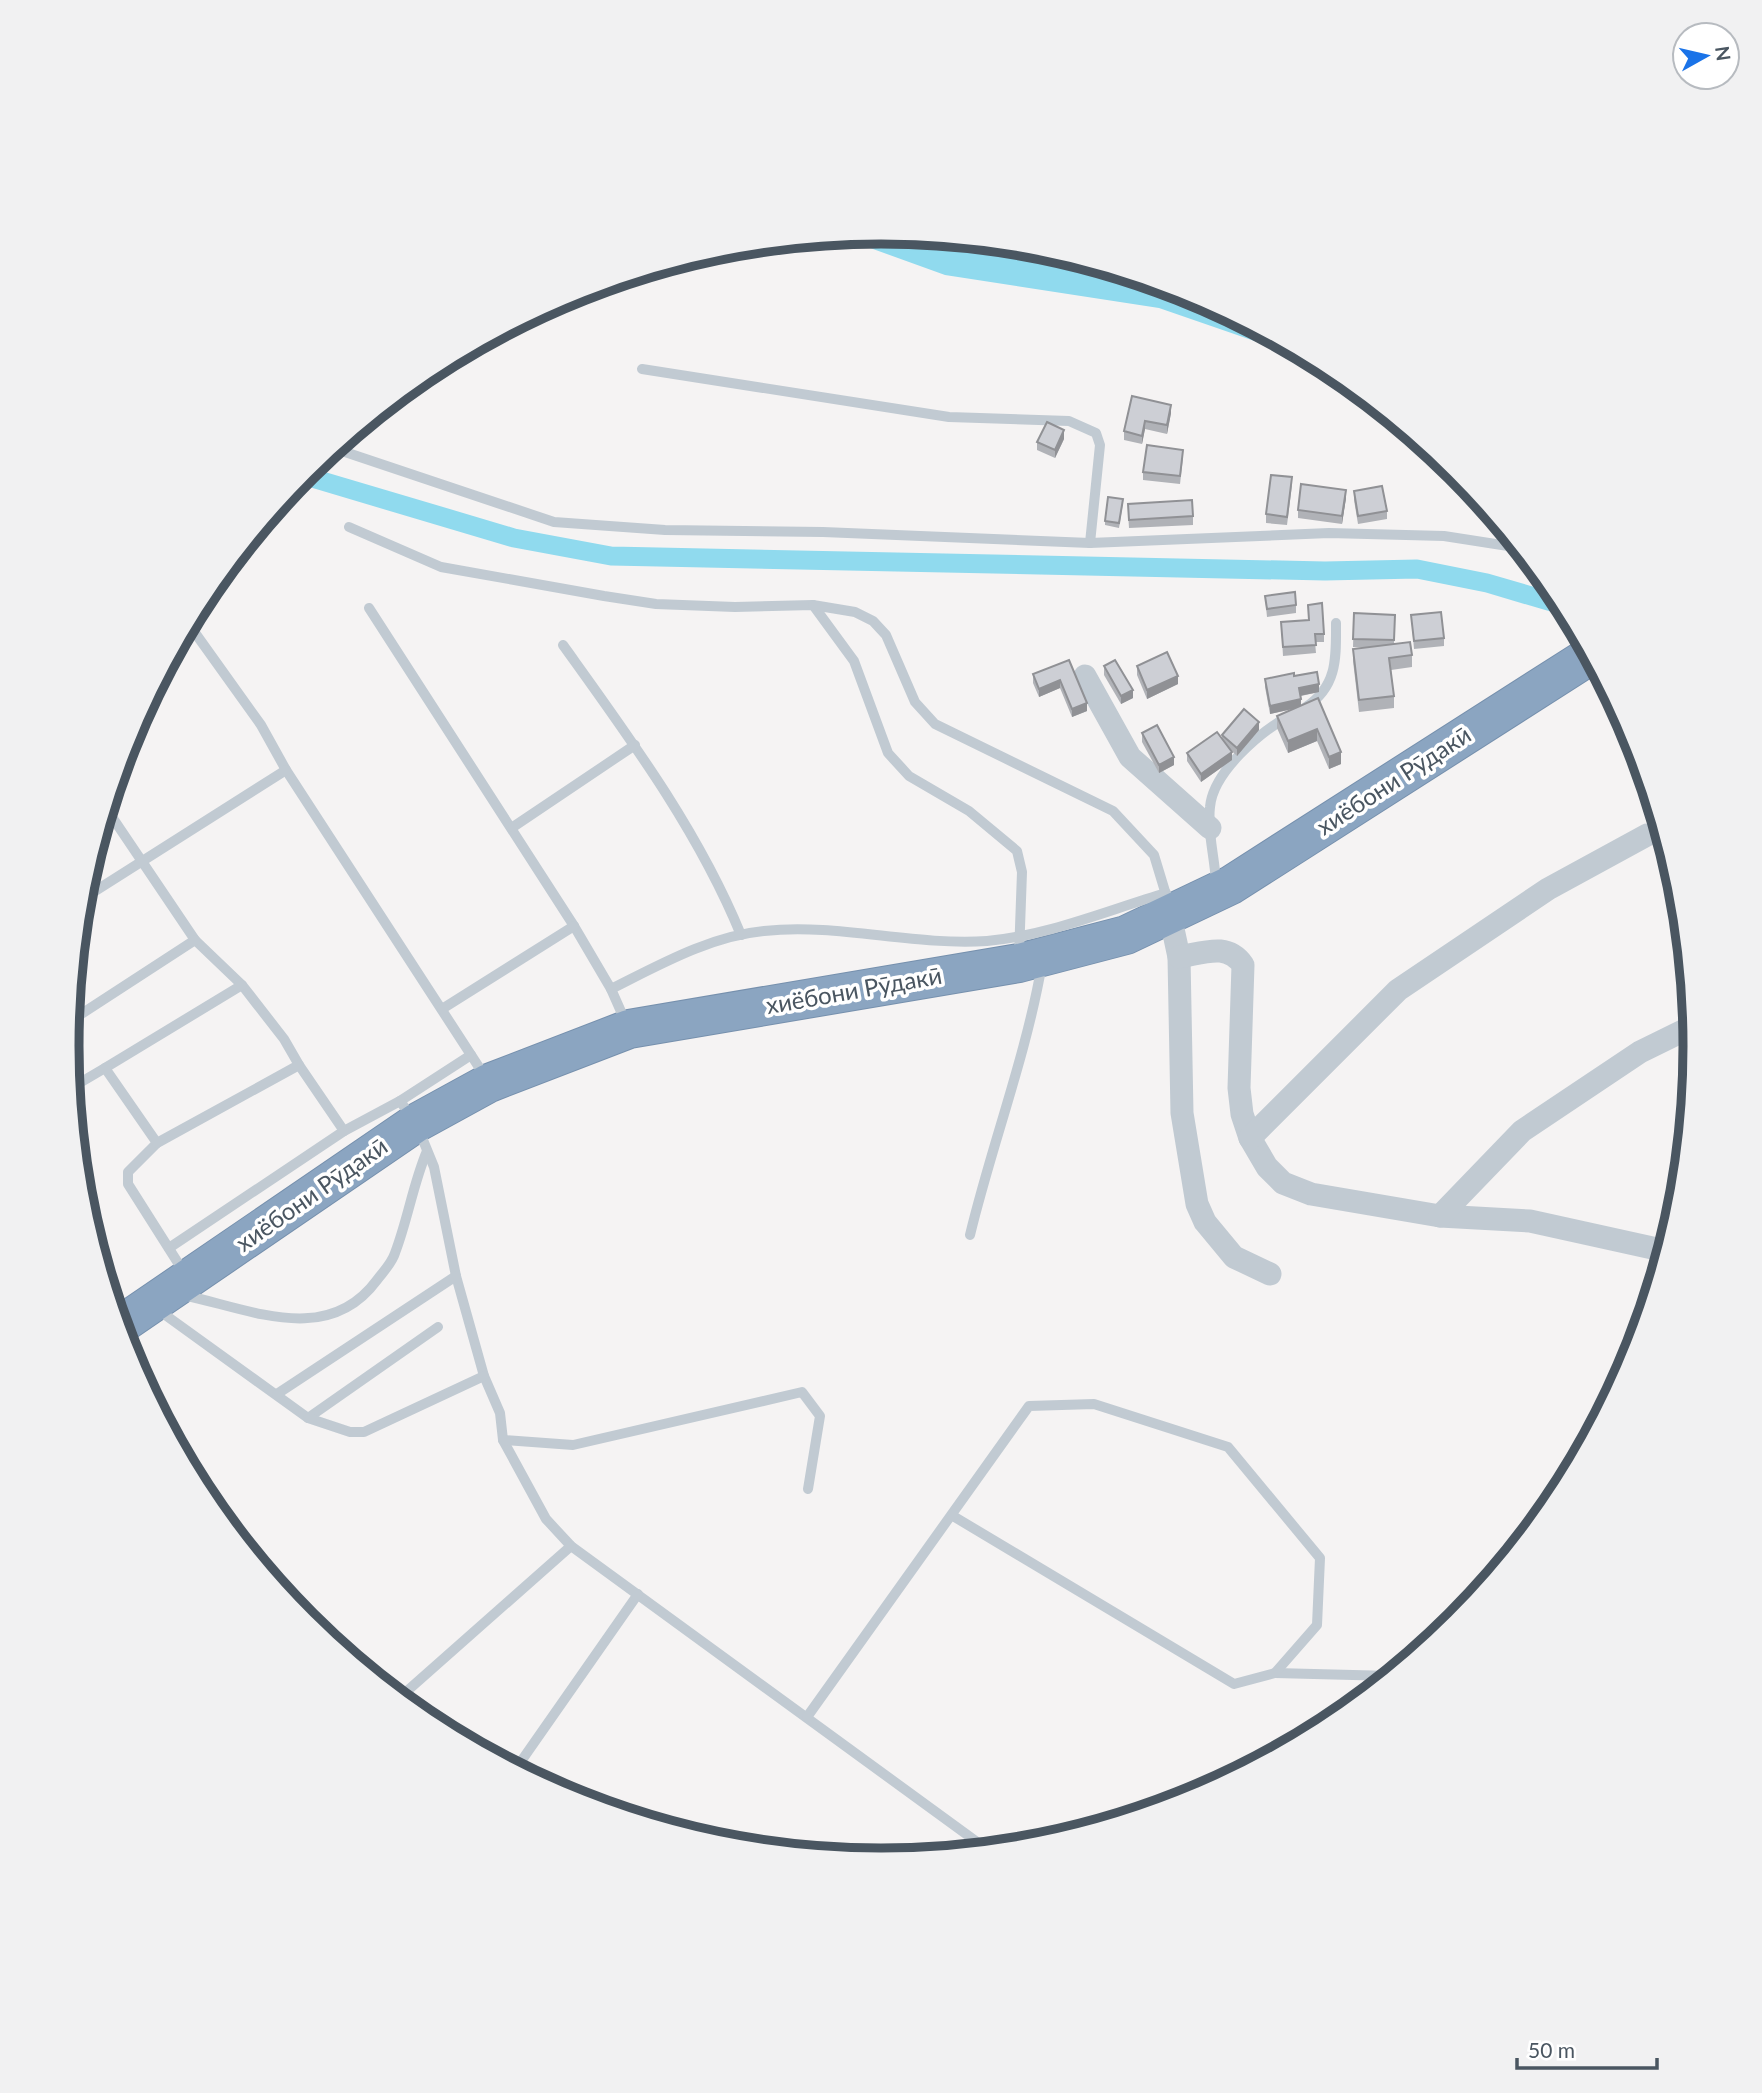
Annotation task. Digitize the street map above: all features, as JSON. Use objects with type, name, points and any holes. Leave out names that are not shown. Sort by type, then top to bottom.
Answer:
[{"type":"highway","name":"хиёбони Рӯдакӣ","points":[[127,1321],[415,1125],[480,1069],[629,1029],[1126,934],[1168,904],[1216,893],[1584,660]]},
{"type":"street","points":[[1085,676],[1130,757],[1210,828]]},
{"type":"street","points":[[1250,1138],[1398,990],[1548,889],[1647,835]]},
{"type":"street","points":[[1168,904],[1180,957],[1182,1113],[1197,1204],[1205,1222],[1234,1256],[1270,1274]]},
{"type":"street","points":[[1180,957],[1223,950],[1235,954],[1243,965],[1239,1088],[1250,1138],[1267,1167],[1283,1183],[1311,1194],[1440,1216],[1530,1221],[1657,1249]]},
{"type":"street","points":[[1440,1216],[1522,1131],[1640,1052],[1683,1031]]},
{"type":"lane","points":[[642,369],[948,417],[1069,421],[1086,427],[1096,433],[1100,445],[1090,543]]},
{"type":"lane","points":[[343,451],[554,522],[665,530],[823,532],[1090,543],[1329,533],[1444,536],[1507,546]]},
{"type":"lane","points":[[349,527],[441,567],[604,596],[656,604],[735,607],[813,605],[855,612],[873,621],[886,635],[915,702],[935,724],[1113,811],[1154,856],[1168,904]]},
{"type":"lane","points":[[813,605],[854,661],[888,753],[909,776],[969,811],[1017,851],[1022,872],[1027,952],[1034,1007],[987,1165],[970,1235]]},
{"type":"lane","points":[[369,608],[513,827],[611,989],[629,1029]]},
{"type":"lane","points":[[1216,893],[1210,805],[1218,782],[1262,731],[1321,696],[1330,682],[1336,664],[1336,623]]},
{"type":"lane","points":[[194,632],[261,725],[286,770],[480,1069]]},
{"type":"lane","points":[[564,645],[635,745],[718,884],[741,935]]},
{"type":"lane","points":[[513,827],[635,745]]},
{"type":"lane","points":[[94,892],[286,770]]},
{"type":"lane","points":[[112,818],[195,940],[242,985],[284,1039],[344,1131]]},
{"type":"lane","points":[[442,1009],[574,926]]},
{"type":"lane","points":[[611,989],[678,956],[741,935],[783,930],[984,941],[1027,952]]},
{"type":"lane","points":[[80,1015],[195,940]]},
{"type":"lane","points":[[80,1083],[242,985]]},
{"type":"lane","points":[[299,1065],[158,1143],[128,1172],[127,1177],[169,1248],[170,1293],[276,1394],[308,1418],[349,1432],[364,1432],[484,1376]]},
{"type":"lane","points":[[105,1068],[158,1143]]},
{"type":"lane","points":[[169,1248],[344,1131],[415,1125]]},
{"type":"lane","points":[[415,1125],[434,1167],[456,1276],[484,1376],[500,1413],[503,1440],[540,1510],[570,1546],[978,1843]]},
{"type":"lane","points":[[170,1293],[303,1320],[338,1313],[364,1297],[394,1257],[407,1218],[415,1178],[415,1125]]},
{"type":"lane","points":[[276,1394],[456,1276]]},
{"type":"lane","points":[[308,1418],[438,1327]]},
{"type":"lane","points":[[503,1440],[573,1445],[802,1392],[820,1416],[808,1489]]},
{"type":"lane","points":[[807,1717],[1029,1406],[1094,1404],[1228,1447],[1320,1558],[1317,1625],[1275,1673]]},
{"type":"lane","points":[[953,1516],[1234,1684],[1275,1673],[1378,1676]]},
{"type":"lane","points":[[406,1692],[570,1546]]},
{"type":"lane","points":[[520,1763],[638,1594]]},
{"type":"water","points":[[861,245],[933,246],[986,251],[1089,272],[1188,305],[1271,346],[1159,308],[945,275]]},
{"type":"building","points":[[1132,396],[1171,405],[1167,425],[1145,421],[1142,436],[1124,431]]},
{"type":"building","points":[[1047,422],[1064,430],[1055,450],[1037,442]]},
{"type":"building","points":[[1147,445],[1183,450],[1180,476],[1143,472]]},
{"type":"building","points":[[1271,475],[1292,477],[1287,517],[1266,514]]},
{"type":"building","points":[[1301,484],[1346,490],[1342,516],[1298,510]]},
{"type":"building","points":[[1382,486],[1387,511],[1358,516],[1354,491]]},
{"type":"building","points":[[1108,497],[1123,499],[1119,523],[1105,521]]},
{"type":"building","points":[[1192,500],[1193,516],[1129,520],[1128,504]]},
{"type":"building","points":[[1295,592],[1296,605],[1267,609],[1265,596]]},
{"type":"building","points":[[1322,603],[1324,634],[1315,634],[1316,645],[1283,647],[1281,622],[1309,620],[1308,605]]},
{"type":"building","points":[[1441,612],[1444,638],[1414,641],[1411,615]]},
{"type":"building","points":[[1354,613],[1395,615],[1394,640],[1353,639]]},
{"type":"building","points":[[1410,642],[1412,655],[1389,658],[1394,696],[1359,700],[1353,649]]},
{"type":"building","points":[[1167,652],[1178,676],[1147,690],[1137,666]]},
{"type":"building","points":[[1069,660],[1087,703],[1072,709],[1060,680],[1039,689],[1033,674]]},
{"type":"building","points":[[1115,660],[1133,690],[1121,696],[1104,666]]},
{"type":"building","points":[[1317,672],[1319,684],[1299,688],[1301,699],[1270,706],[1265,679]]},
{"type":"building","points":[[1318,698],[1341,752],[1329,757],[1317,729],[1288,741],[1277,716]]},
{"type":"building","points":[[1244,709],[1259,722],[1237,748],[1222,735]]},
{"type":"building","points":[[1157,725],[1174,757],[1159,765],[1142,733]]},
{"type":"building","points":[[1217,732],[1232,752],[1201,774],[1187,753]]},
{"type":"waterway","points":[[314,479],[514,538],[611,556],[1325,571],[1417,569],[1487,583],[1548,601]]}]
